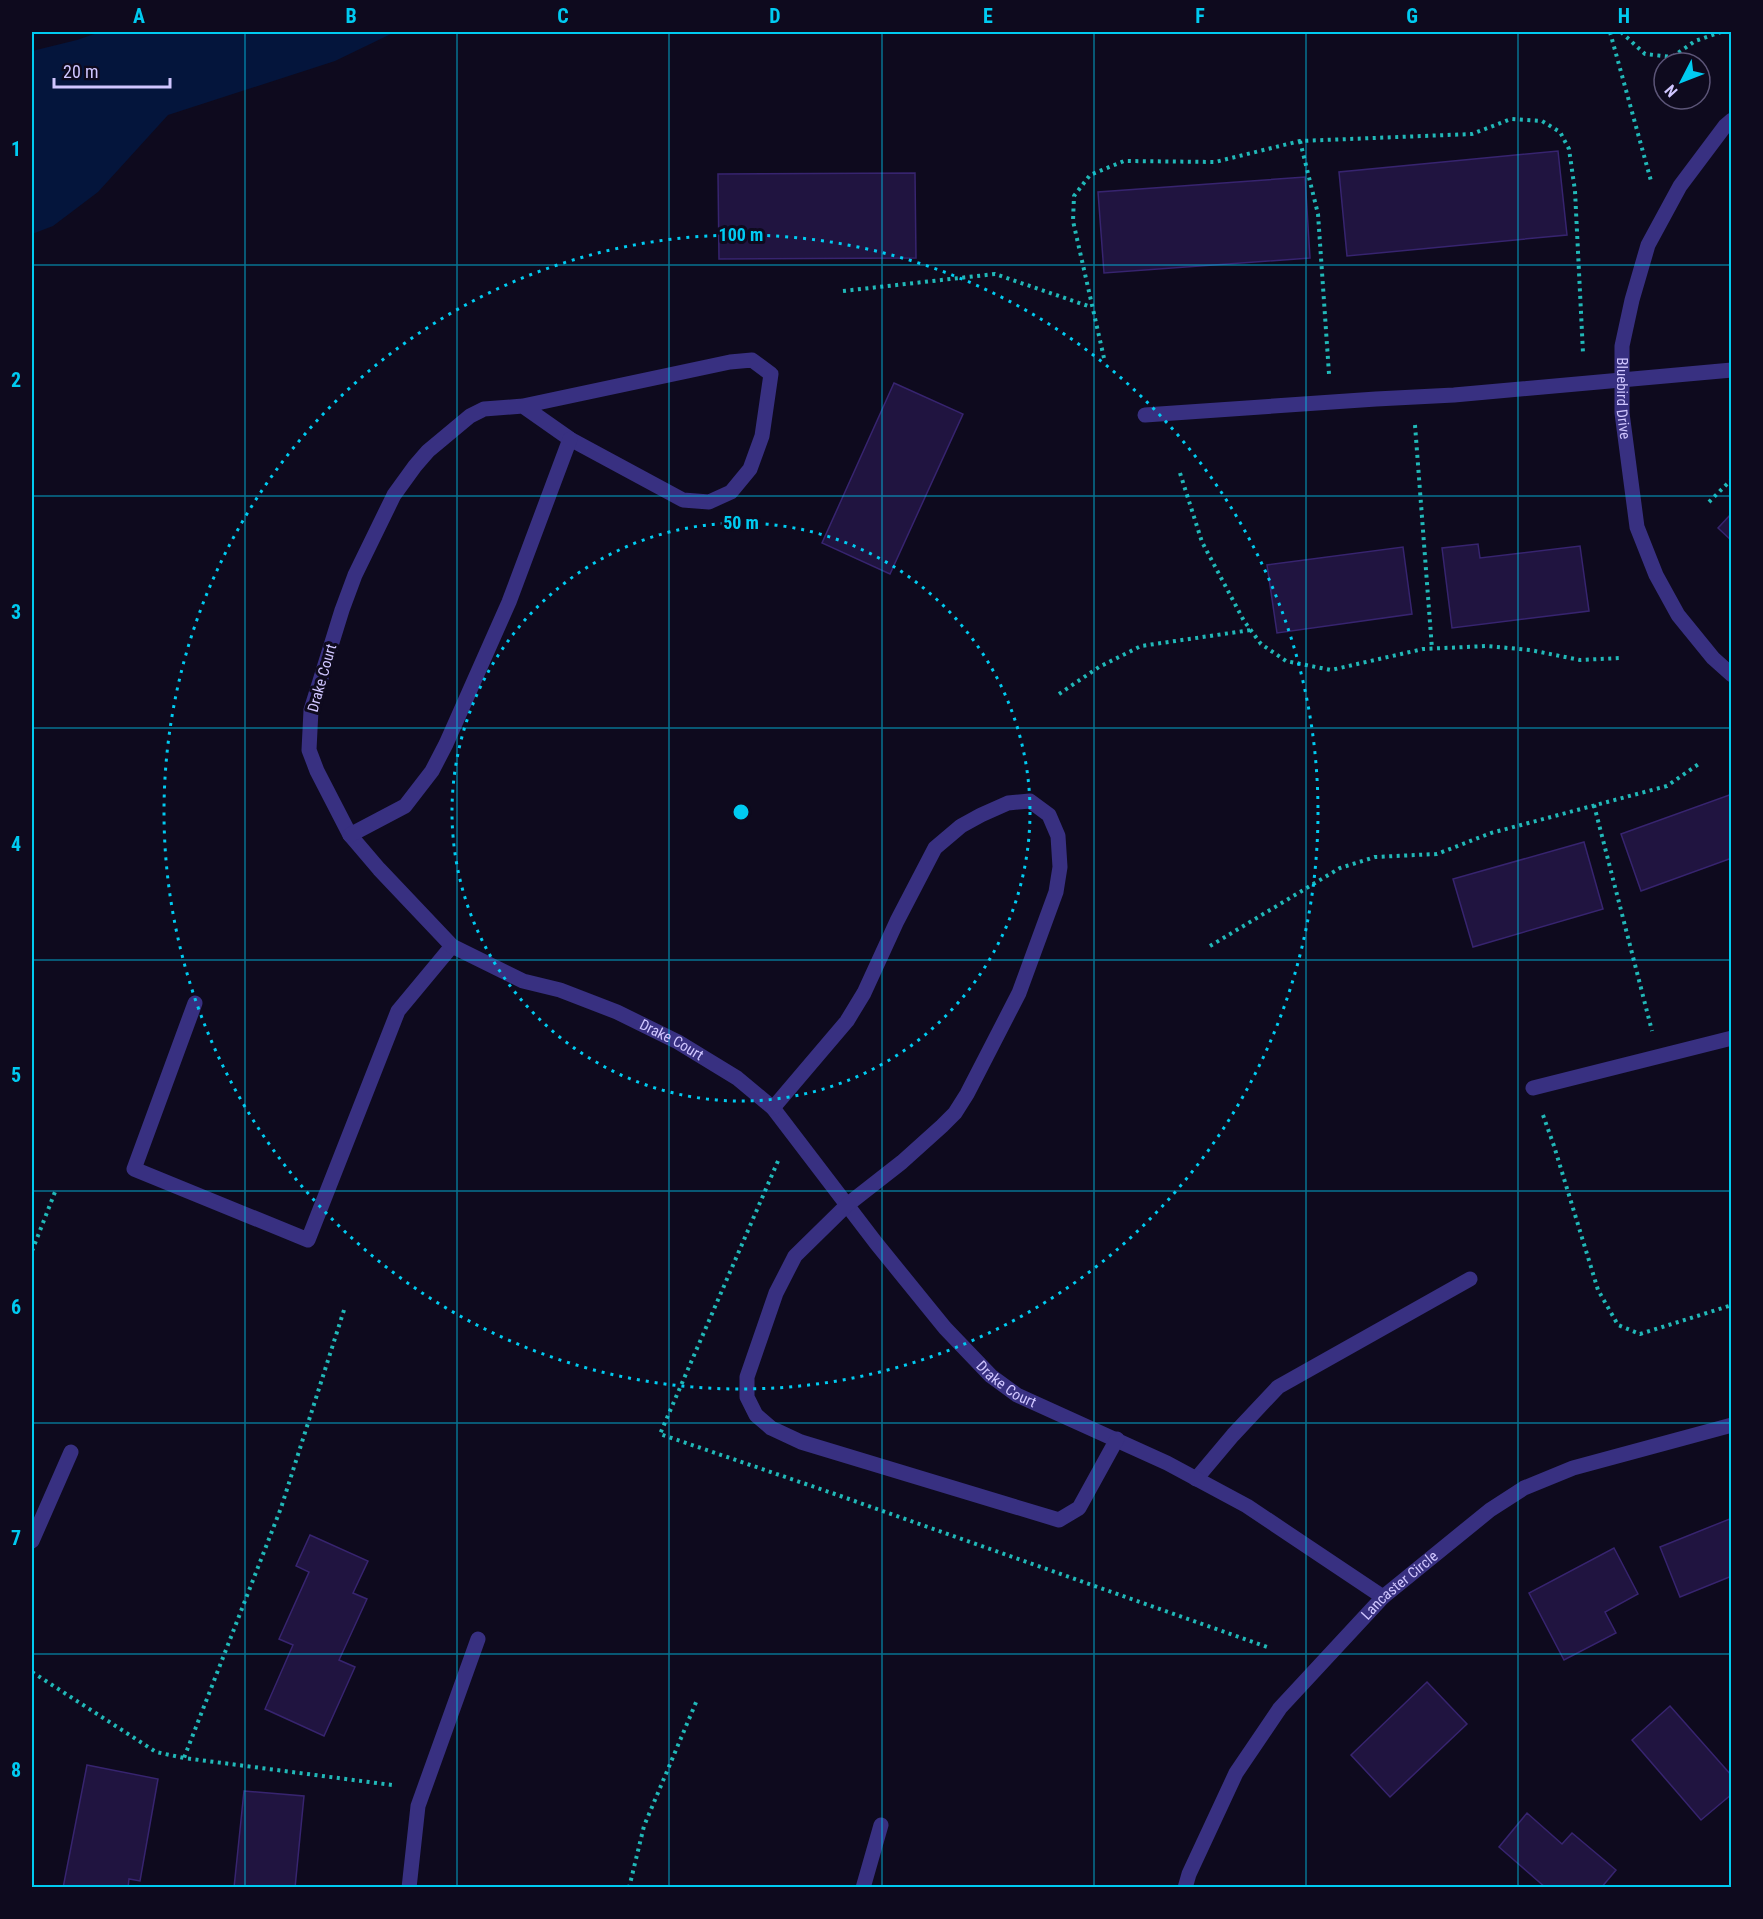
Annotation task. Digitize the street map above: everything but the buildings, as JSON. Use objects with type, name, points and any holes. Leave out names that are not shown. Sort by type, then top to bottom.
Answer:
[{"type":"street","name":"Bluebird Drive","points":[[1731,120],[1680,186],[1648,245],[1622,346],[1622,412],[1637,527],[1656,575],[1678,615],[1713,658],[1731,675]]},
{"type":"street","name":"Drake Court","points":[[570,439],[683,500],[709,502],[731,492],[750,469],[762,436],[771,374],[752,360],[729,362],[523,406],[484,409],[470,416],[428,451],[394,495],[355,575],[311,710],[309,750],[317,771],[350,835],[452,946],[523,981],[560,990],[617,1012],[678,1042],[737,1078],[772,1108],[945,1328],[991,1376],[1017,1395],[1118,1440],[1247,1506],[1383,1597]]},
{"type":"street","points":[[1145,415],[1454,395],[1731,370]]},
{"type":"street","points":[[350,835],[405,806],[432,771],[509,602],[570,439],[523,406]]},
{"type":"street","points":[[772,1108],[835,1036],[859,1002],[935,848],[961,826],[1008,803],[1030,801],[1049,815],[1058,836],[1060,867],[1056,892],[1019,993],[973,1084],[955,1113],[902,1162],[847,1205],[795,1256],[776,1293],[747,1377],[747,1397],[756,1415],[771,1428],[801,1442],[1059,1520],[1078,1508],[1118,1440]]},
{"type":"street","points":[[195,1003],[134,1169],[308,1240],[398,1011],[452,946]]},
{"type":"street","points":[[1533,1088],[1731,1038]]},
{"type":"street","points":[[1196,1479],[1278,1387],[1470,1279]]},
{"type":"street","name":"Lancaster Circle","points":[[1185,1887],[1236,1773],[1280,1708],[1383,1597],[1490,1510],[1524,1488],[1573,1468],[1731,1425]]},
{"type":"street","points":[[32,1541],[71,1452]]},
{"type":"street","points":[[409,1887],[418,1806],[478,1640]]},
{"type":"street","points":[[862,1887],[881,1825]]},
{"type":"path","points":[[1610,32],[1661,221]]},
{"type":"path","points":[[1622,32],[1645,54],[1672,57],[1695,41],[1721,32]]},
{"type":"path","points":[[1104,358],[1073,221],[1074,196],[1090,175],[1124,161],[1215,162],[1300,141],[1472,134],[1511,119],[1542,121],[1560,132],[1569,148],[1575,190],[1583,352]]},
{"type":"path","points":[[1300,141],[1318,214],[1330,402]]},
{"type":"path","points":[[843,291],[995,274],[1092,307]]},
{"type":"path","points":[[1413,397],[1432,649]]},
{"type":"path","points":[[1179,473],[1202,542],[1251,630],[1261,644],[1287,661],[1331,670],[1423,649],[1487,646],[1530,650],[1580,660],[1621,658]]},
{"type":"path","points":[[1709,502],[1731,478]]},
{"type":"path","points":[[1059,694],[1099,667],[1141,646],[1251,630]]},
{"type":"path","points":[[1210,946],[1340,868],[1375,857],[1437,854],[1491,832],[1667,786],[1700,763]]},
{"type":"path","points":[[1594,805],[1659,1057]]},
{"type":"path","points":[[1533,1088],[1554,1146],[1598,1290],[1618,1325],[1640,1334],[1731,1305]]},
{"type":"path","points":[[32,1251],[55,1192]]},
{"type":"path","points":[[184,1758],[281,1508],[344,1310]]},
{"type":"path","points":[[32,1672],[156,1752],[184,1758],[392,1785]]},
{"type":"path","points":[[629,1887],[644,1826],[697,1700]]},
{"type":"water","points":[[100,32],[395,32],[335,61],[168,115],[98,192],[53,226],[32,234],[32,51]]}]
